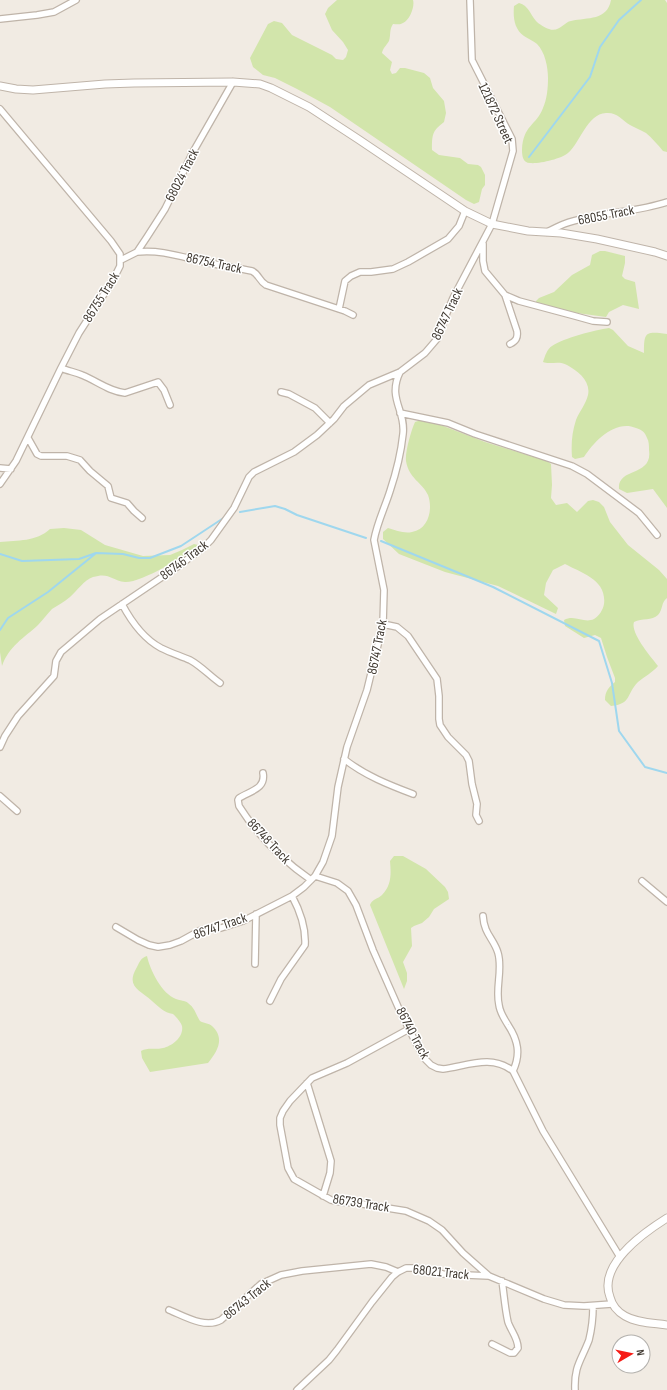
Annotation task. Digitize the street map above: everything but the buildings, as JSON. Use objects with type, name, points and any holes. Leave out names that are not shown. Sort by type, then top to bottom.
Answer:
[{"type":"street","points":[[0,19],[54,12],[76,0]]},
{"type":"street","name":"121872 Street","points":[[470,0],[472,60],[513,145],[511,160],[492,224]]},
{"type":"street","points":[[0,86],[33,90],[105,84],[233,82],[260,84],[309,107],[465,211],[492,224],[528,231],[597,239],[667,256]]},
{"type":"street","name":"68024 Track","points":[[137,252],[165,209],[193,152],[233,82]]},
{"type":"street","name":"86755 Track","points":[[0,109],[111,241],[120,254],[121,260],[120,266],[113,280],[79,333],[16,461],[0,484]]},
{"type":"street","name":"68055 Track","points":[[547,232],[576,220],[636,210],[667,202]]},
{"type":"street","points":[[339,309],[345,281],[351,276],[360,272],[394,269],[408,262],[448,239],[459,226],[465,211]]},
{"type":"street","name":"86747 Track","points":[[116,927],[150,945],[163,946],[182,941],[201,930],[230,926],[292,896],[313,878],[323,862],[332,836],[338,787],[347,747],[370,682],[383,624],[384,590],[374,540],[375,532],[390,491],[402,440],[404,424],[396,401],[397,378],[400,372],[425,353],[437,339],[453,298],[492,224]]},
{"type":"street","points":[[483,243],[483,261],[485,271],[505,295],[518,331],[516,340],[510,344]]},
{"type":"street","points":[[121,260],[137,252]]},
{"type":"street","name":"86754 Track","points":[[137,252],[160,252],[252,271],[257,274],[262,283],[266,285],[353,315]]},
{"type":"street","points":[[505,295],[520,301],[593,321],[607,322]]},
{"type":"street","points":[[61,368],[68,372],[80,374],[105,388],[125,393],[158,382],[164,390],[170,405]]},
{"type":"street","name":"86746 Track","points":[[0,747],[18,716],[54,676],[56,661],[61,652],[88,629],[122,604],[196,554],[211,540],[234,508],[249,477],[254,472],[294,452],[317,435],[330,423],[344,406],[369,385],[400,372]]},
{"type":"street","points":[[281,392],[289,394],[311,405],[330,423]]},
{"type":"street","points":[[400,413],[432,418],[572,466],[599,483],[638,513],[657,535]]},
{"type":"street","points":[[28,438],[36,454],[41,456],[67,456],[80,460],[90,471],[108,486],[111,498],[127,503],[142,518]]},
{"type":"street","points":[[0,468],[11,469]]},
{"type":"street","points":[[122,604],[138,628],[161,648],[197,664],[220,684]]},
{"type":"street","points":[[383,624],[401,629],[413,642],[437,679],[440,725],[448,737],[466,754],[469,760],[472,784],[477,804],[476,815],[479,821]]},
{"type":"street","points":[[344,759],[365,773],[413,794]]},
{"type":"street","name":"86748 Track","points":[[264,773],[264,781],[262,785],[242,796],[238,800],[239,806],[262,838],[287,861],[313,878]]},
{"type":"street","points":[[0,796],[17,810]]},
{"type":"street","name":"86740 Track","points":[[313,878],[343,887],[352,897],[373,950],[409,1029],[425,1059],[431,1065],[437,1068],[450,1068],[484,1061],[507,1066],[513,1071]]},
{"type":"street","points":[[642,881],[667,902]]},
{"type":"street","points":[[270,1001],[281,979],[305,945],[306,938],[301,915],[292,896]]},
{"type":"street","points":[[255,964],[256,914]]},
{"type":"street","points":[[483,916],[487,933],[499,954],[499,1006],[501,1013],[513,1032],[518,1049],[517,1061],[513,1071],[544,1131],[620,1257]]},
{"type":"street","name":"86739 Track","points":[[409,1029],[347,1062],[316,1075],[307,1083],[283,1111],[280,1118],[280,1125],[290,1174],[299,1182],[336,1201],[406,1211],[421,1216],[442,1230],[463,1253],[489,1276]]},
{"type":"street","points":[[307,1083],[331,1161],[330,1173],[324,1196]]},
{"type":"street","points":[[667,1218],[647,1232],[620,1257],[609,1275],[608,1290],[612,1304],[625,1316],[667,1325]]},
{"type":"street","name":"86743 Track","points":[[169,1310],[203,1323],[213,1323],[221,1320],[261,1284],[281,1275],[302,1271],[371,1264],[386,1267],[398,1272]]},
{"type":"street","name":"68021 Track","points":[[297,1390],[329,1360],[392,1277],[406,1268],[443,1274],[489,1276],[554,1303],[573,1306],[612,1304]]},
{"type":"street","points":[[492,1344],[510,1353],[514,1353],[518,1348],[516,1338],[507,1316],[502,1281]]},
{"type":"street","points":[[576,1389],[576,1369],[589,1339],[593,1319],[593,1306]]},
{"type":"green space","points":[[337,0],[413,0],[410,16],[402,24],[393,24],[389,41],[382,53],[392,62],[390,70],[392,74],[396,73],[400,68],[405,68],[424,73],[430,78],[433,88],[444,101],[446,113],[444,122],[435,131],[432,141],[432,150],[439,155],[460,158],[468,164],[478,165],[481,167],[485,175],[485,185],[482,189],[479,202],[474,204],[466,200],[330,107],[275,78],[263,75],[253,67],[250,58],[268,24],[274,21],[282,23],[292,35],[332,55],[336,59],[343,60],[346,57],[348,50],[332,30],[325,14],[328,8]]},
{"type":"green space","points":[[611,0],[665,0],[667,3],[667,152],[663,151],[646,133],[630,125],[616,115],[606,113],[599,115],[589,123],[572,148],[565,155],[544,162],[526,162],[522,155],[523,142],[527,130],[537,119],[544,105],[548,74],[546,60],[540,47],[521,33],[516,26],[514,6],[519,3],[522,4],[542,26],[556,30],[571,21],[601,15],[609,7]]},
{"type":"green space","points":[[600,251],[625,256],[622,276],[625,279],[635,282],[639,309],[623,305],[609,312],[606,317],[577,313],[536,303],[539,298],[554,292],[572,275],[590,265],[592,255]]},
{"type":"green space","points":[[609,328],[613,330],[628,346],[644,353],[644,341],[647,334],[667,334],[667,508],[653,489],[627,493],[619,489],[620,482],[623,477],[641,468],[649,459],[648,441],[644,433],[640,430],[628,426],[621,426],[613,429],[600,438],[584,457],[575,459],[572,457],[572,443],[576,420],[587,398],[588,385],[579,373],[567,365],[561,363],[543,362],[546,353],[557,343],[580,335]]},
{"type":"green space","points":[[421,420],[438,424],[485,442],[547,461],[551,464],[551,498],[556,505],[567,503],[577,512],[588,501],[593,500],[599,502],[604,507],[610,522],[628,545],[659,570],[667,579],[667,598],[660,613],[656,617],[634,622],[635,632],[638,638],[658,666],[634,686],[626,701],[618,705],[611,706],[605,700],[609,688],[615,682],[615,678],[601,638],[595,635],[584,638],[565,626],[564,620],[568,618],[590,620],[596,618],[602,611],[604,596],[602,589],[586,574],[565,564],[553,570],[546,583],[544,595],[558,608],[556,614],[498,586],[445,572],[399,554],[383,539],[383,532],[388,528],[403,532],[418,530],[426,523],[430,512],[428,495],[410,472],[406,461],[407,447],[413,426],[415,422]]},
{"type":"green space","points":[[64,528],[81,530],[105,545],[143,556],[170,555],[194,544],[198,545],[184,556],[152,574],[132,581],[120,581],[103,575],[90,578],[70,597],[52,609],[38,625],[17,643],[5,659],[2,666],[0,652],[0,542],[33,538],[50,529]]},
{"type":"green space","points":[[394,856],[403,856],[426,869],[445,887],[448,892],[449,899],[434,909],[429,917],[422,923],[411,928],[412,946],[403,962],[407,973],[407,981],[404,989],[370,905],[372,901],[382,895],[388,887],[391,874],[390,861]]},
{"type":"green space","points":[[147,956],[151,968],[161,987],[176,999],[187,1002],[192,1007],[200,1021],[211,1025],[216,1031],[219,1044],[215,1054],[208,1063],[150,1072],[142,1058],[141,1051],[146,1049],[163,1048],[170,1045],[177,1040],[182,1030],[181,1023],[173,1014],[161,1009],[139,991],[133,984],[134,974],[140,961]]},
{"type":"waterway","points":[[529,157],[590,77],[600,47],[619,20],[641,0]]},
{"type":"waterway","points":[[240,512],[275,506],[366,538]]},
{"type":"waterway","points":[[0,554],[22,561],[79,559],[96,553],[123,554],[139,558],[150,558],[181,546],[225,517]]},
{"type":"waterway","points":[[381,541],[493,587],[599,641],[612,683],[619,731],[645,767],[667,773]]},
{"type":"waterway","points":[[0,630],[8,618],[48,592],[95,554]]}]
